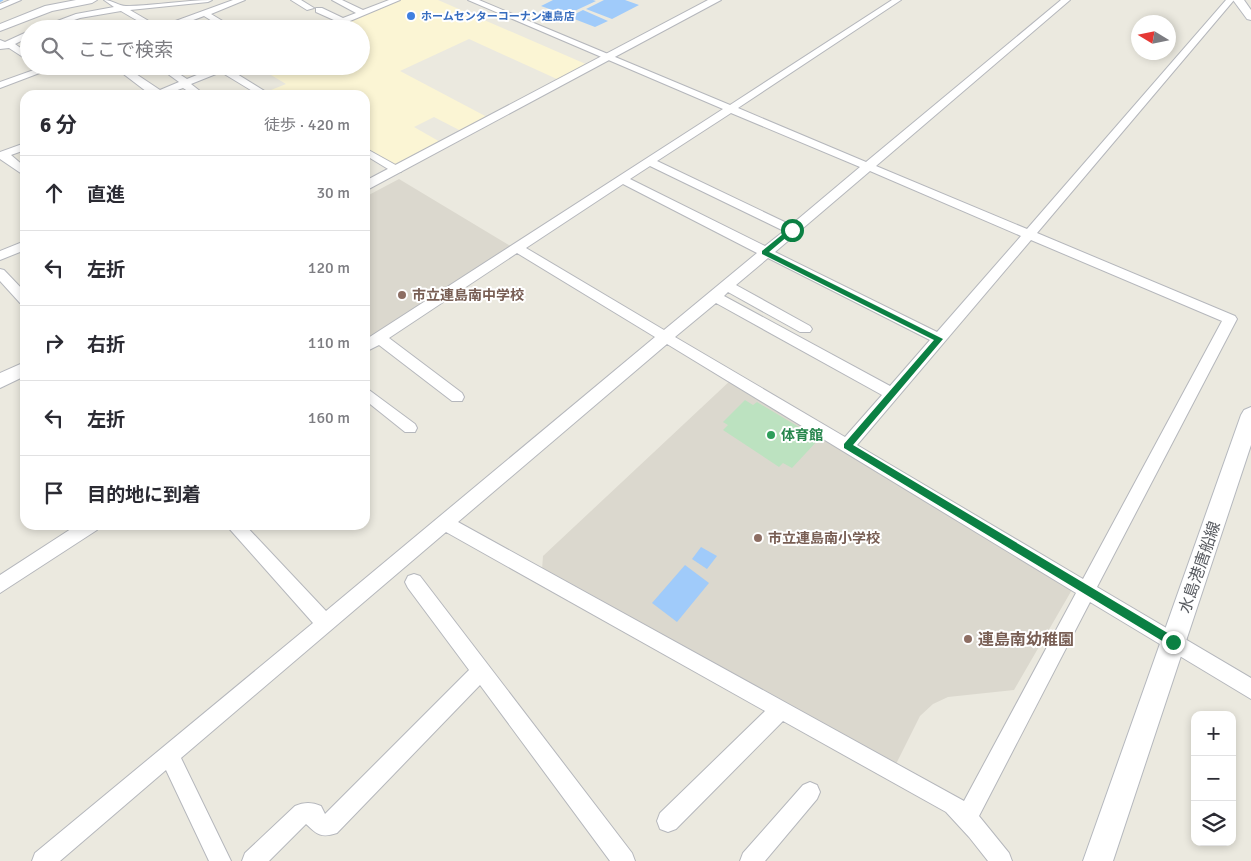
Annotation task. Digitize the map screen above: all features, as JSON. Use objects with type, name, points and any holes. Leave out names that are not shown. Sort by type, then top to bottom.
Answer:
[{"type":"main road","points":[[1238,0],[1251,18]]},
{"type":"main road","name":"水島港唐船線","points":[[1098,861],[1251,415]]},
{"type":"street","points":[[0,7],[17,0]]},
{"type":"street","points":[[0,28],[49,8],[84,0]]},
{"type":"street","points":[[108,0],[141,20]]},
{"type":"street","points":[[62,20],[122,9],[208,0]]},
{"type":"street","points":[[185,20],[241,0]]},
{"type":"street","points":[[294,0],[341,20]]},
{"type":"street","points":[[336,0],[363,13]]},
{"type":"street","points":[[473,0],[1230,319],[966,818]]},
{"type":"street","points":[[370,184],[716,0]]},
{"type":"street","points":[[370,344],[897,0]]},
{"type":"street","points":[[43,861],[1066,0]]},
{"type":"street","points":[[847,446],[1230,0]]},
{"type":"street","points":[[346,20],[388,1]]},
{"type":"street","points":[[204,13],[216,20]]},
{"type":"street","points":[[3,45],[20,38]]},
{"type":"street","points":[[3,45],[12,46],[20,52]]},
{"type":"street","points":[[0,85],[28,75]]},
{"type":"street","points":[[132,75],[156,90]]},
{"type":"street","points":[[172,75],[193,90]]},
{"type":"street","points":[[171,90],[205,75]]},
{"type":"street","points":[[235,75],[258,90]]},
{"type":"street","points":[[2,155],[20,148]]},
{"type":"street","points":[[2,155],[20,169]]},
{"type":"street","points":[[370,155],[397,170]]},
{"type":"street","points":[[648,162],[792,230]]},
{"type":"street","points":[[621,179],[939,339]]},
{"type":"street","points":[[0,256],[20,247]]},
{"type":"street","points":[[517,248],[1251,689]]},
{"type":"street","points":[[0,273],[20,295]]},
{"type":"street","points":[[726,285],[805,329]]},
{"type":"street","points":[[714,296],[892,394]]},
{"type":"street","points":[[379,338],[456,396]]},
{"type":"street","points":[[0,381],[20,371]]},
{"type":"street","points":[[370,396],[410,428]]},
{"type":"street","points":[[445,523],[953,805],[1001,861]]},
{"type":"street","points":[[0,585],[83,530]]},
{"type":"street","points":[[239,530],[325,623]]},
{"type":"street","points":[[414,582],[624,861]]},
{"type":"street","points":[[253,861],[302,813],[314,813],[319,824],[329,825],[481,671]]},
{"type":"street","points":[[668,821],[782,709]]},
{"type":"street","points":[[169,754],[220,861]]},
{"type":"street","points":[[752,861],[810,792]]},
{"type":"shaded area","points":[[400,0],[438,0],[588,65],[559,80],[469,39],[400,71],[489,118],[463,132],[434,117],[414,127],[442,143],[403,164],[392,164],[370,151],[370,90],[271,90],[286,84],[271,75],[370,75],[370,20],[350,20]]},
{"type":"shaded area","name":"市立連島南中学校","points":[[399,179],[512,247],[370,340],[370,194]]},
{"type":"shaded area","name":"市立連島南小学校","points":[[732,379],[1073,588],[1014,690],[948,697],[933,704],[920,716],[895,766],[542,570],[543,556]]},
{"type":"green space","name":"体育館","points":[[745,400],[753,405],[757,402],[819,439],[792,468],[783,463],[779,467],[723,430],[728,425],[723,422]]},
{"type":"water","points":[[553,0],[596,1],[566,15],[541,6]]},
{"type":"water","points":[[604,0],[625,0],[639,5],[612,19],[586,9]]},
{"type":"water","points":[[583,10],[608,21],[595,27],[569,17]]},
{"type":"water","points":[[701,547],[717,556],[707,569],[692,559]]},
{"type":"water","points":[[685,565],[709,583],[677,622],[652,603]]},
{"type":"place","name":"ホームセンターコーナン連島店","points":[[411,16]]},
{"type":"place","name":"市立連島南中学校","points":[[402,295]]},
{"type":"place","name":"体育館","points":[[771,435]]},
{"type":"place","name":"市立連島南小学校","points":[[758,538]]},
{"type":"place","name":"連島南幼稚園","points":[[968,639]]},
{"type":"route","points":[[792,230],[765,253],[939,339],[847,446],[1173,642]]}]
